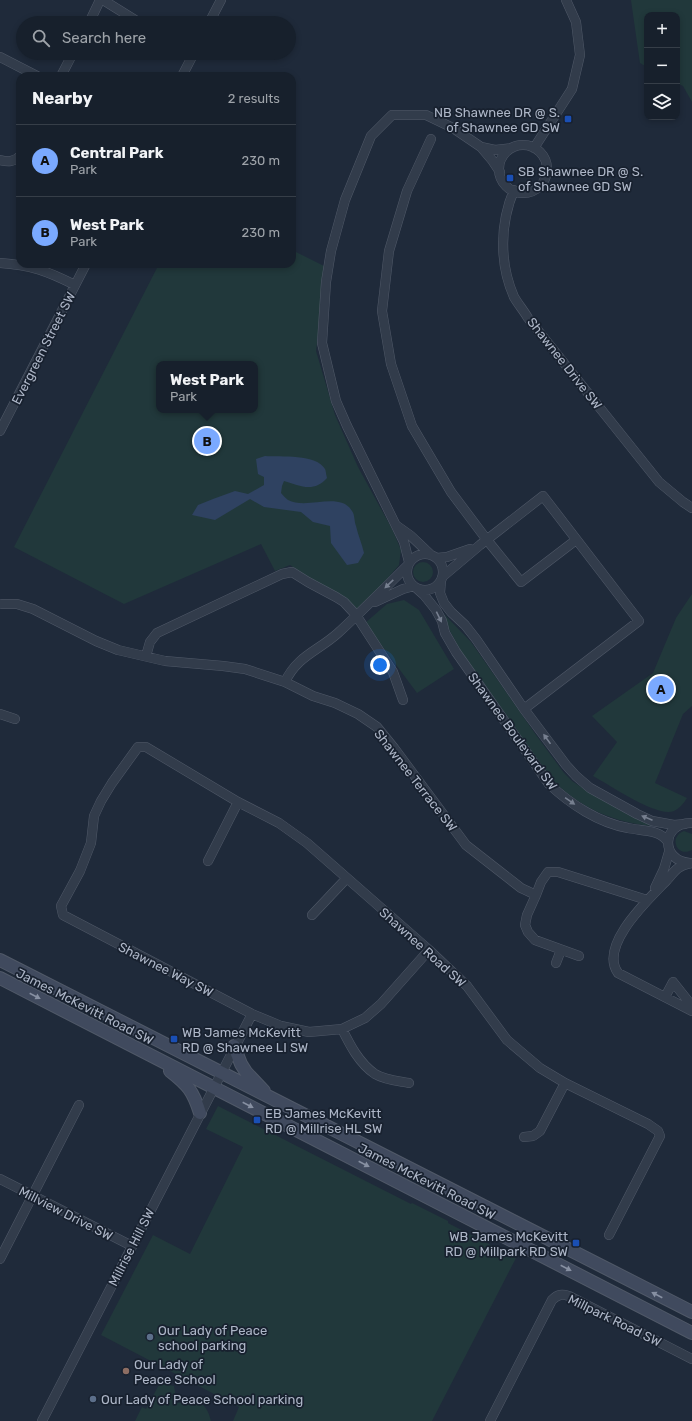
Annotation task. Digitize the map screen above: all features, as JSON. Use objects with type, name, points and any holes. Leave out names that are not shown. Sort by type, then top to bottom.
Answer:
[{"type":"main road","name":"James McKevitt Road SW","points":[[0,960],[692,1312]]},
{"type":"main road","name":"James McKevitt Road SW","points":[[0,978],[692,1333]]},
{"type":"main road","points":[[234,1046],[240,1064],[270,1097]]},
{"type":"main road","points":[[146,1053],[182,1080],[192,1092],[200,1113]]},
{"type":"street","points":[[92,16],[102,0],[128,16]]},
{"type":"street","points":[[213,16],[221,0]]},
{"type":"street","points":[[534,148],[572,89],[580,55],[576,22],[566,0]]},
{"type":"street","points":[[0,57],[29,72]]},
{"type":"street","points":[[63,72],[69,60]]},
{"type":"street","points":[[184,72],[190,60]]},
{"type":"street","points":[[396,525],[434,556],[442,567],[441,578],[438,584],[429,589],[419,589],[411,583],[407,574],[409,563],[404,542],[336,401],[322,343],[326,282],[331,251],[345,200],[371,136],[392,116],[426,115],[453,128],[481,147],[500,172],[509,189],[524,193],[532,192],[539,188],[544,182],[548,167],[546,160],[534,148],[520,145],[512,148],[495,150],[481,147]]},
{"type":"street","points":[[431,139],[407,191],[389,250],[382,311],[391,364],[412,426],[451,492],[484,542],[521,582],[576,540]]},
{"type":"street","points":[[500,172],[501,159],[512,148]]},
{"type":"street","points":[[0,160],[11,161],[16,159]]},
{"type":"street","name":"Shawnee Drive SW","points":[[514,190],[507,205],[504,232],[504,264],[514,297],[528,318],[659,482],[692,508]]},
{"type":"street","points":[[0,263],[16,264]]},
{"type":"street","points":[[38,268],[75,285]]},
{"type":"street","name":"Evergreen Street SW","points":[[0,431],[84,268]]},
{"type":"street","points":[[441,578],[543,496],[639,621],[524,708]]},
{"type":"street","points":[[285,682],[289,673],[299,661],[336,634],[370,604],[419,554],[447,557],[464,552],[484,542]]},
{"type":"street","points":[[146,656],[150,642],[157,633],[282,574],[294,572],[308,582],[344,602],[356,615],[393,672],[403,700]]},
{"type":"street","name":"Shawnee Boulevard SW","points":[[441,578],[440,593],[444,603],[476,639],[524,708],[566,765],[576,776],[590,788],[652,821],[674,825],[689,822]]},
{"type":"street","points":[[370,604],[396,592],[414,586]]},
{"type":"street","name":"Shawnee Boulevard SW","points":[[414,586],[424,595],[436,610],[442,621],[445,633],[456,652],[549,784],[559,794],[573,804],[609,823],[660,835],[666,839],[668,847],[679,860],[692,864]]},
{"type":"street","name":"Shawnee Terrace SW","points":[[2,604],[22,604],[96,641],[118,650],[165,662],[245,669],[285,682],[313,696],[335,703],[358,714],[377,727],[466,845],[521,888],[536,895]]},
{"type":"street","points":[[0,714],[15,719]]},
{"type":"street","name":"Shawnee Way SW","points":[[142,747],[138,747],[128,760],[101,801],[94,816],[91,843],[80,871],[60,906],[63,915],[252,1014],[281,1026],[309,1032],[342,1029],[365,1018],[381,1004],[430,950]]},
{"type":"street","name":"Shawnee Road SW","points":[[142,747],[146,747],[238,802],[279,823],[309,845],[346,879],[430,950],[467,986],[507,1040],[540,1068],[565,1083],[656,1129],[660,1136],[609,1236]]},
{"type":"street","points":[[208,861],[238,802]]},
{"type":"street","points":[[650,897],[664,869],[670,833],[674,829],[689,822]]},
{"type":"street","points":[[692,864],[679,867],[650,897],[627,924],[619,938],[614,952],[615,968],[618,973],[692,1011]]},
{"type":"street","points":[[579,956],[534,940],[525,925],[527,915],[548,872],[558,872],[650,897]]},
{"type":"street","points":[[312,915],[346,879]]},
{"type":"street","points":[[556,963],[561,950]]},
{"type":"street","points":[[665,997],[673,982],[692,1006]]},
{"type":"street","name":"Millrise Hill SW","points":[[42,1421],[234,1046],[252,1014]]},
{"type":"street","points":[[342,1029],[353,1051],[376,1074],[391,1080],[409,1083]]},
{"type":"street","points":[[524,1137],[533,1136],[540,1131],[565,1083]]},
{"type":"street","points":[[0,1259],[79,1106]]},
{"type":"street","name":"Millview Drive SW","points":[[0,1179],[132,1246]]},
{"type":"street","name":"Millpark Road SW","points":[[490,1421],[552,1300],[558,1295],[563,1294],[569,1296],[692,1358]]},
{"type":"green space","points":[[631,0],[692,0],[692,102],[683,86],[680,84],[680,12],[644,12],[644,65],[640,63]]},
{"type":"green space","points":[[296,252],[326,267],[316,351],[335,415],[358,467],[392,529],[401,550],[399,565],[358,613],[290,565],[275,571],[261,544],[124,604],[14,547],[157,268],[296,268]]},
{"type":"green space","points":[[423,562],[430,565],[433,572],[430,579],[423,582],[416,579],[413,572],[416,565]]},
{"type":"green space","points":[[692,594],[692,706],[683,714],[655,783],[687,798],[676,810],[666,812],[657,810],[634,800],[593,776],[617,742],[592,716],[653,673],[676,618]]},
{"type":"green space","points":[[404,600],[419,610],[454,669],[417,693],[365,623],[387,604]]},
{"type":"green space","points":[[444,614],[471,642],[564,773],[572,781],[593,795],[632,817],[653,825],[652,826],[625,822],[599,813],[587,807],[555,782],[541,765],[460,650],[450,631],[443,615]]},
{"type":"green space","points":[[684,831],[692,834],[692,850],[687,852],[682,851],[676,846],[676,838]]},
{"type":"green space","points":[[218,1106],[411,1204],[412,1203],[448,1221],[448,1223],[516,1258],[432,1421],[233,1421],[239,1407],[101,1335],[153,1235],[190,1254],[243,1147],[206,1129]]},
{"type":"green space","points":[[160,1383],[174,1386],[177,1403],[189,1401],[203,1405],[209,1414],[211,1421],[135,1421],[142,1407],[146,1409]]},
{"type":"water","points":[[265,456],[298,457],[321,464],[325,469],[327,478],[322,483],[317,486],[307,487],[284,481],[281,493],[288,500],[296,503],[331,501],[340,502],[347,505],[354,514],[355,524],[364,553],[358,563],[347,565],[331,543],[330,526],[313,522],[301,512],[264,507],[250,499],[215,520],[192,515],[198,505],[235,491],[248,494],[264,485],[264,477],[258,474],[256,459]]},
{"type":"place","name":"NB Shawnee DR @ S. of Shawnee GD SW","points":[[568,119]]},
{"type":"place","name":"SB Shawnee DR @ S. of Shawnee GD SW","points":[[510,178]]},
{"type":"place","name":"West Park","points":[[207,441]]},
{"type":"place","name":"Central Park","points":[[661,689]]},
{"type":"place","name":"WB James McKevitt RD @ Shawnee LI SW","points":[[174,1039]]},
{"type":"place","name":"EB James McKevitt RD @ Millrise HL SW","points":[[257,1120]]},
{"type":"place","name":"WB James McKevitt RD @ Millpark RD SW","points":[[576,1243]]},
{"type":"place","name":"Our Lady of Peace school parking","points":[[150,1337]]},
{"type":"place","name":"Our Lady of Peace School","points":[[126,1371]]},
{"type":"place","name":"Our Lady of Peace School parking","points":[[93,1399]]}]
